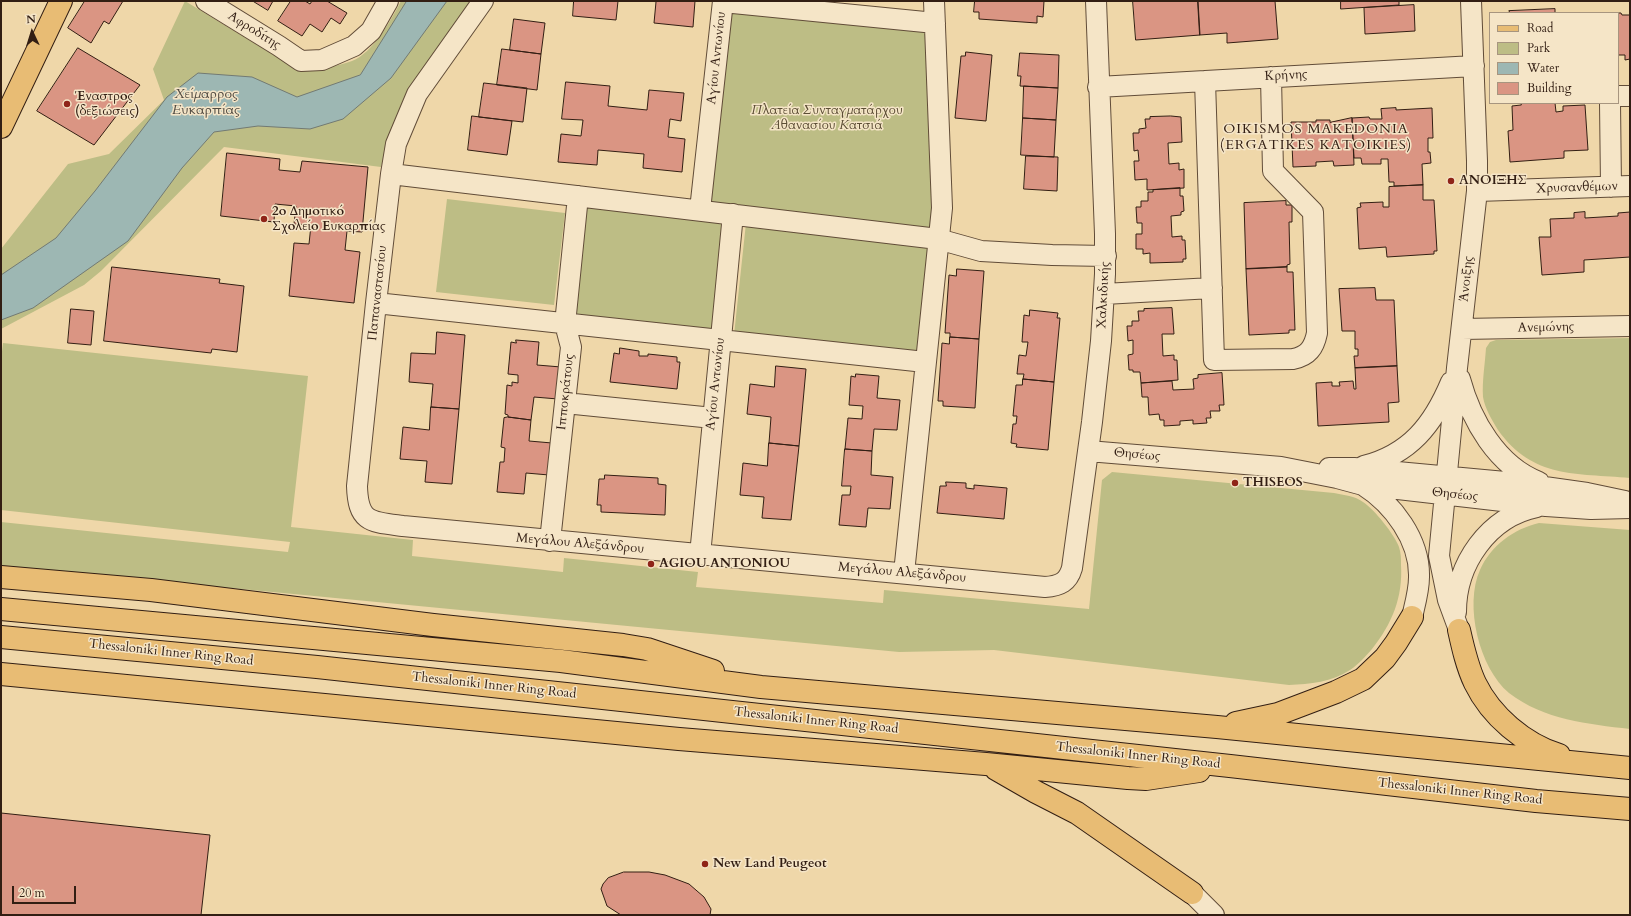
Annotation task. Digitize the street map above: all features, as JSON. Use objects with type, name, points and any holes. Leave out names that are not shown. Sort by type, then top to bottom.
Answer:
[{"type":"main road","points":[[1,127],[61,1]]},
{"type":"main road","points":[[1,577],[151,590],[433,624],[624,645],[647,649],[761,686]]},
{"type":"main road","name":"Thessaloniki Inner Ring Road","points":[[1,609],[561,661],[761,686],[1217,727],[1630,768]]},
{"type":"main road","points":[[1217,727],[1278,714],[1324,697],[1358,682],[1385,658],[1412,617]]},
{"type":"main road","points":[[1459,630],[1466,661],[1475,683],[1489,704],[1525,739],[1545,751],[1585,764]]},
{"type":"main road","name":"Thessaloniki Inner Ring Road","points":[[1,637],[324,668],[1230,766],[1536,801],[1630,809]]},
{"type":"main road","points":[[1,674],[679,739],[986,764],[1146,779],[1230,766]]},
{"type":"main road","points":[[986,764],[1077,813],[1133,850],[1192,893]]},
{"type":"street","name":"Αφροδίτης","points":[[206,1],[301,61],[322,60],[354,46],[371,31],[388,1]]},
{"type":"street","name":"Παπαναστασίου","points":[[362,514],[357,486],[376,303],[391,174],[396,144],[408,112],[417,94],[483,1]]},
{"type":"street","points":[[904,573],[942,208],[934,1]]},
{"type":"street","name":"Χαλκιδικής","points":[[1063,583],[1070,574],[1073,562],[1101,341],[1104,294],[1106,256],[1098,87],[1096,1]]},
{"type":"street","name":"Άνοιξης","points":[[1412,617],[1426,593],[1439,556],[1457,368],[1477,191],[1471,1]]},
{"type":"street","points":[[723,2],[935,23]]},
{"type":"street","name":"Αγίου Αντωνίου","points":[[700,210],[723,2]]},
{"type":"street","name":"Κρήνης","points":[[1098,87],[1271,76],[1474,66]]},
{"type":"street","points":[[1205,81],[1214,360],[1293,359],[1302,357],[1310,350],[1316,340],[1317,326],[1313,212],[1273,171],[1271,76]]},
{"type":"street","points":[[1619,96],[1630,96]]},
{"type":"street","points":[[1610,104],[1621,186]]},
{"type":"street","points":[[391,174],[938,239],[981,251],[1106,256]]},
{"type":"street","name":"Χρυσανθέμων","points":[[1477,191],[1621,186]]},
{"type":"street","name":"Ιπποκράτους","points":[[550,541],[570,347],[565,324],[578,196]]},
{"type":"street","name":"Αγίου Αντωνίου","points":[[700,555],[733,214]]},
{"type":"street","points":[[1104,294],[1212,288]]},
{"type":"street","points":[[376,303],[925,362]]},
{"type":"street","name":"Ανεμώνης","points":[[1462,330],[1630,326]]},
{"type":"street","points":[[1412,617],[1419,578],[1413,546],[1405,529],[1391,510],[1358,476],[1399,452],[1419,435],[1438,410],[1457,368]]},
{"type":"street","points":[[1457,368],[1470,410],[1490,442],[1499,453],[1531,479],[1556,488]]},
{"type":"street","points":[[565,402],[713,418]]},
{"type":"street","name":"Θησέως","points":[[1088,450],[1281,467],[1446,485],[1556,488],[1606,496],[1630,503]]},
{"type":"street","name":"Θησέως","points":[[1446,485],[1546,506],[1592,509],[1630,508]]},
{"type":"street","points":[[1459,630],[1456,611],[1458,595],[1463,573],[1475,550],[1488,532],[1506,520],[1521,511],[1546,506]]},
{"type":"street","name":"Μεγάλου Αλεξάνδρου","points":[[362,514],[372,521],[385,524],[550,541],[1045,587],[1052,587],[1063,583]]},
{"type":"street","name":"Άνοιξης","points":[[1439,556],[1448,600],[1459,630]]},
{"type":"street","points":[[1192,893],[1214,915]]},
{"type":"green space","points":[[185,1],[300,71],[340,65],[360,57],[381,35],[401,1],[473,1],[391,132],[381,167],[224,147],[101,271],[84,285],[1,329],[1,249],[68,164],[109,154],[164,100],[153,69]]},
{"type":"green space","name":"Πλατεία Συνταγματάρχου Αθανασίου Κατσιά","points":[[723,2],[935,23],[938,239],[700,210]]},
{"type":"green space","points":[[447,199],[565,213],[554,305],[436,292]]},
{"type":"green space","points":[[585,206],[725,222],[714,334],[574,320]]},
{"type":"green space","points":[[746,223],[929,242],[918,354],[734,335]]},
{"type":"green space","points":[[1630,338],[1630,478],[1574,474],[1541,465],[1526,457],[1512,446],[1498,430],[1487,410],[1483,397],[1486,348],[1490,342],[1496,340]]},
{"type":"green space","points":[[3,343],[308,376],[291,527],[413,540],[412,556],[563,572],[564,558],[698,572],[696,587],[883,603],[884,590],[1089,609],[1102,480],[1112,472],[1334,493],[1356,498],[1368,505],[1389,529],[1397,542],[1401,556],[1400,588],[1395,610],[1385,630],[1372,649],[1356,665],[1343,674],[1328,680],[1289,685],[994,650],[899,652],[1,566],[1,522],[288,552],[290,542],[1,510],[1,360]]},
{"type":"green space","points":[[1539,523],[1630,530],[1630,729],[1582,723],[1552,715],[1523,702],[1509,693],[1498,682],[1482,652],[1474,618],[1475,584],[1480,570],[1490,553],[1504,539],[1521,529]]},
{"type":"water","name":"Χείμαρρος Ευκαρπίας","points":[[407,1],[447,1],[391,78],[343,119],[310,129],[258,126],[214,132],[182,168],[128,241],[33,308],[1,320],[1,275],[56,238],[95,191],[167,97],[198,73],[252,77],[297,97],[360,75]]},
{"type":"building","points":[[85,1],[123,1],[109,24],[104,21],[91,43],[68,28]]},
{"type":"building","points":[[253,1],[273,1],[268,10]]},
{"type":"building","points":[[291,1],[305,1],[310,4],[312,1],[327,1],[347,13],[340,24],[331,18],[322,32],[310,24],[302,36],[278,21]]},
{"type":"building","points":[[574,1],[618,1],[616,20],[573,16]]},
{"type":"building","points":[[641,1],[695,1],[693,27],[654,23],[656,2]]},
{"type":"building","points":[[975,1],[1044,1],[1043,17],[1037,16],[1037,23],[979,19],[979,12],[974,12]]},
{"type":"building","points":[[1133,1],[1198,1],[1200,35],[1136,40]]},
{"type":"building","points":[[1198,1],[1275,1],[1278,39],[1227,43],[1227,33],[1200,35]]},
{"type":"building","points":[[1341,1],[1399,1],[1399,5],[1341,9]]},
{"type":"building","points":[[1414,5],[1415,31],[1365,34],[1364,8]]},
{"type":"building","points":[[1555,9],[1555,12],[1509,11]]},
{"type":"building","points":[[1619,13],[1622,15],[1630,15],[1630,59],[1625,60],[1625,55],[1619,55]]},
{"type":"building","points":[[514,19],[545,23],[541,54],[510,50]]},
{"type":"building","points":[[78,48],[140,85],[94,145],[37,111]]},
{"type":"building","points":[[502,49],[541,54],[537,90],[497,85]]},
{"type":"building","points":[[966,52],[992,55],[986,121],[955,118],[961,56],[965,56]]},
{"type":"building","points":[[1020,53],[1059,55],[1058,88],[1020,86],[1021,76],[1018,76]]},
{"type":"building","points":[[566,82],[610,86],[608,106],[647,110],[649,90],[684,93],[681,121],[670,119],[668,137],[685,139],[682,172],[643,168],[644,154],[598,150],[597,165],[558,162],[561,134],[581,136],[583,120],[562,119]]},
{"type":"building","points":[[484,83],[527,88],[523,122],[479,117]]},
{"type":"building","points":[[1024,86],[1058,88],[1056,120],[1023,118]]},
{"type":"building","points":[[1555,104],[1556,112],[1563,111],[1563,106],[1585,105],[1588,150],[1564,151],[1564,158],[1510,162],[1508,131],[1513,130],[1512,106]]},
{"type":"building","points":[[1396,108],[1396,110],[1432,108],[1433,138],[1428,138],[1428,152],[1430,152],[1431,163],[1422,164],[1423,185],[1394,186],[1394,182],[1389,182],[1388,159],[1381,159],[1381,164],[1362,164],[1361,158],[1354,158],[1352,118],[1369,117],[1370,119],[1382,119],[1381,109]]},
{"type":"building","points":[[472,116],[512,121],[507,155],[468,150]]},
{"type":"building","points":[[1150,117],[1181,117],[1182,142],[1168,143],[1169,164],[1179,163],[1179,170],[1184,169],[1184,188],[1147,190],[1147,179],[1135,180],[1134,161],[1139,161],[1138,150],[1134,151],[1133,133],[1139,133],[1139,129],[1146,128],[1145,119],[1150,119]]},
{"type":"building","points":[[1023,118],[1056,120],[1054,157],[1021,155]]},
{"type":"building","points":[[1352,118],[1354,165],[1334,166],[1333,161],[1316,162],[1316,166],[1293,167],[1291,122],[1316,122],[1316,120],[1330,120],[1330,122]]},
{"type":"building","points":[[227,153],[280,159],[279,170],[300,172],[302,161],[368,167],[362,232],[347,231],[345,250],[360,252],[354,303],[289,296],[294,243],[309,244],[311,225],[294,224],[296,206],[275,204],[274,222],[221,216]]},
{"type":"building","points":[[1026,156],[1058,157],[1057,191],[1024,189]]},
{"type":"building","points":[[1423,185],[1423,200],[1434,200],[1437,251],[1434,251],[1434,254],[1387,257],[1386,247],[1359,249],[1357,208],[1361,207],[1360,203],[1383,202],[1383,207],[1389,207],[1389,187]]},
{"type":"building","points":[[1180,188],[1180,196],[1183,196],[1184,211],[1181,212],[1181,215],[1171,216],[1172,237],[1182,236],[1182,240],[1185,240],[1186,259],[1183,259],[1183,262],[1150,263],[1150,253],[1143,254],[1143,249],[1136,249],[1136,234],[1142,234],[1142,223],[1137,223],[1136,207],[1141,207],[1141,201],[1148,201],[1148,192],[1153,192],[1153,190]]},
{"type":"building","points":[[1286,201],[1286,205],[1292,205],[1292,222],[1289,222],[1290,264],[1287,265],[1287,267],[1246,269],[1244,203]]},
{"type":"building","points":[[1585,212],[1585,218],[1618,216],[1618,213],[1630,212],[1630,257],[1584,260],[1584,272],[1542,275],[1539,237],[1551,237],[1550,219],[1574,218],[1574,213]]},
{"type":"building","points":[[112,267],[220,279],[219,283],[244,286],[237,352],[212,349],[211,353],[104,341]]},
{"type":"building","points":[[1287,267],[1287,272],[1293,272],[1295,330],[1289,330],[1289,333],[1249,335],[1246,269]]},
{"type":"building","points":[[957,269],[984,271],[979,339],[950,337],[950,333],[945,333],[949,275],[956,276]]},
{"type":"building","points":[[1375,288],[1376,300],[1394,300],[1397,366],[1355,368],[1354,356],[1358,356],[1358,349],[1355,349],[1355,331],[1342,331],[1339,289]]},
{"type":"building","points":[[1172,308],[1174,334],[1162,334],[1163,356],[1174,355],[1174,360],[1177,360],[1178,380],[1141,383],[1140,372],[1133,372],[1133,370],[1129,370],[1128,355],[1133,354],[1133,340],[1128,341],[1127,326],[1132,326],[1132,321],[1139,321],[1138,311],[1144,311],[1144,309]]},
{"type":"building","points":[[71,309],[94,311],[91,345],[68,343]]},
{"type":"building","points":[[1030,310],[1058,313],[1057,318],[1060,318],[1054,382],[1023,379],[1024,374],[1017,374],[1019,355],[1026,356],[1028,342],[1022,342],[1024,315],[1029,316]]},
{"type":"building","points":[[437,332],[465,335],[459,409],[431,407],[433,384],[409,382],[411,353],[435,354]]},
{"type":"building","points":[[950,337],[979,339],[975,408],[943,406],[943,401],[938,401],[942,343],[949,344]]},
{"type":"building","points":[[516,340],[539,342],[537,365],[561,367],[558,399],[534,397],[531,420],[508,417],[508,415],[505,414],[507,385],[512,386],[512,382],[518,383],[518,375],[508,374],[511,342],[516,343]]},
{"type":"building","points":[[620,348],[639,351],[639,356],[648,356],[648,354],[677,357],[677,362],[680,362],[677,389],[610,382],[614,353],[619,354]]},
{"type":"building","points":[[776,366],[806,369],[799,446],[769,443],[771,417],[747,414],[750,384],[774,387]]},
{"type":"building","points":[[1397,366],[1399,402],[1388,403],[1389,422],[1318,426],[1316,383],[1332,382],[1332,386],[1340,386],[1339,382],[1353,381],[1354,389],[1356,389],[1355,368]]},
{"type":"building","points":[[1222,373],[1224,405],[1219,405],[1220,411],[1210,411],[1211,418],[1206,418],[1207,423],[1193,424],[1193,420],[1180,421],[1180,425],[1164,426],[1164,420],[1160,420],[1159,414],[1149,415],[1148,397],[1142,397],[1141,383],[1172,381],[1173,390],[1194,389],[1193,379],[1198,378],[1198,375]]},
{"type":"building","points":[[856,374],[879,376],[877,398],[900,400],[897,430],[874,429],[872,451],[845,449],[848,418],[862,419],[863,406],[849,405],[851,376],[855,377]]},
{"type":"building","points":[[1023,379],[1054,382],[1048,450],[1016,447],[1017,444],[1011,443],[1013,424],[1016,424],[1017,416],[1013,416],[1016,385],[1022,385]]},
{"type":"building","points":[[431,407],[459,409],[452,484],[425,482],[427,461],[400,459],[403,427],[429,430]]},
{"type":"building","points":[[508,417],[531,420],[529,441],[552,443],[549,475],[526,473],[524,494],[497,492],[500,462],[504,462],[505,448],[501,447],[504,418]]},
{"type":"building","points":[[769,443],[799,446],[791,520],[762,518],[764,497],[740,495],[743,463],[767,466]]},
{"type":"building","points":[[845,449],[872,451],[871,475],[893,477],[890,509],[868,508],[866,527],[839,525],[842,495],[850,495],[851,486],[842,486]]},
{"type":"building","points":[[605,475],[658,478],[658,484],[666,485],[665,515],[601,512],[601,505],[597,505],[599,479],[604,479]]},
{"type":"building","points":[[946,482],[966,483],[966,488],[974,489],[974,485],[1007,488],[1004,519],[937,513],[940,486],[946,486]]},
{"type":"building","points":[[1,813],[210,835],[201,915],[1,915]]},
{"type":"building","points":[[624,872],[649,872],[665,875],[689,884],[704,897],[711,909],[710,915],[621,915],[607,906],[601,889],[608,878]]},
{"type":"place","name":"Έναστρος (δεξιώσεις)","points":[[67,104]]},
{"type":"place","name":"ΑΝΟΙΞΗΣ","points":[[1451,181]]},
{"type":"place","name":"2ο Δημοτικό Σχολείο Ευκαρπίας","points":[[264,219]]},
{"type":"place","name":"THISEOS","points":[[1235,483]]},
{"type":"place","name":"AGIOU ANTONIOU","points":[[651,564]]},
{"type":"place","name":"New Land Peugeot","points":[[705,864]]},
{"type":"district","name":"OIKISMOS MAKEDONIA (ERGATIKES KATOIKIES)","points":[[1316,138]]}]
